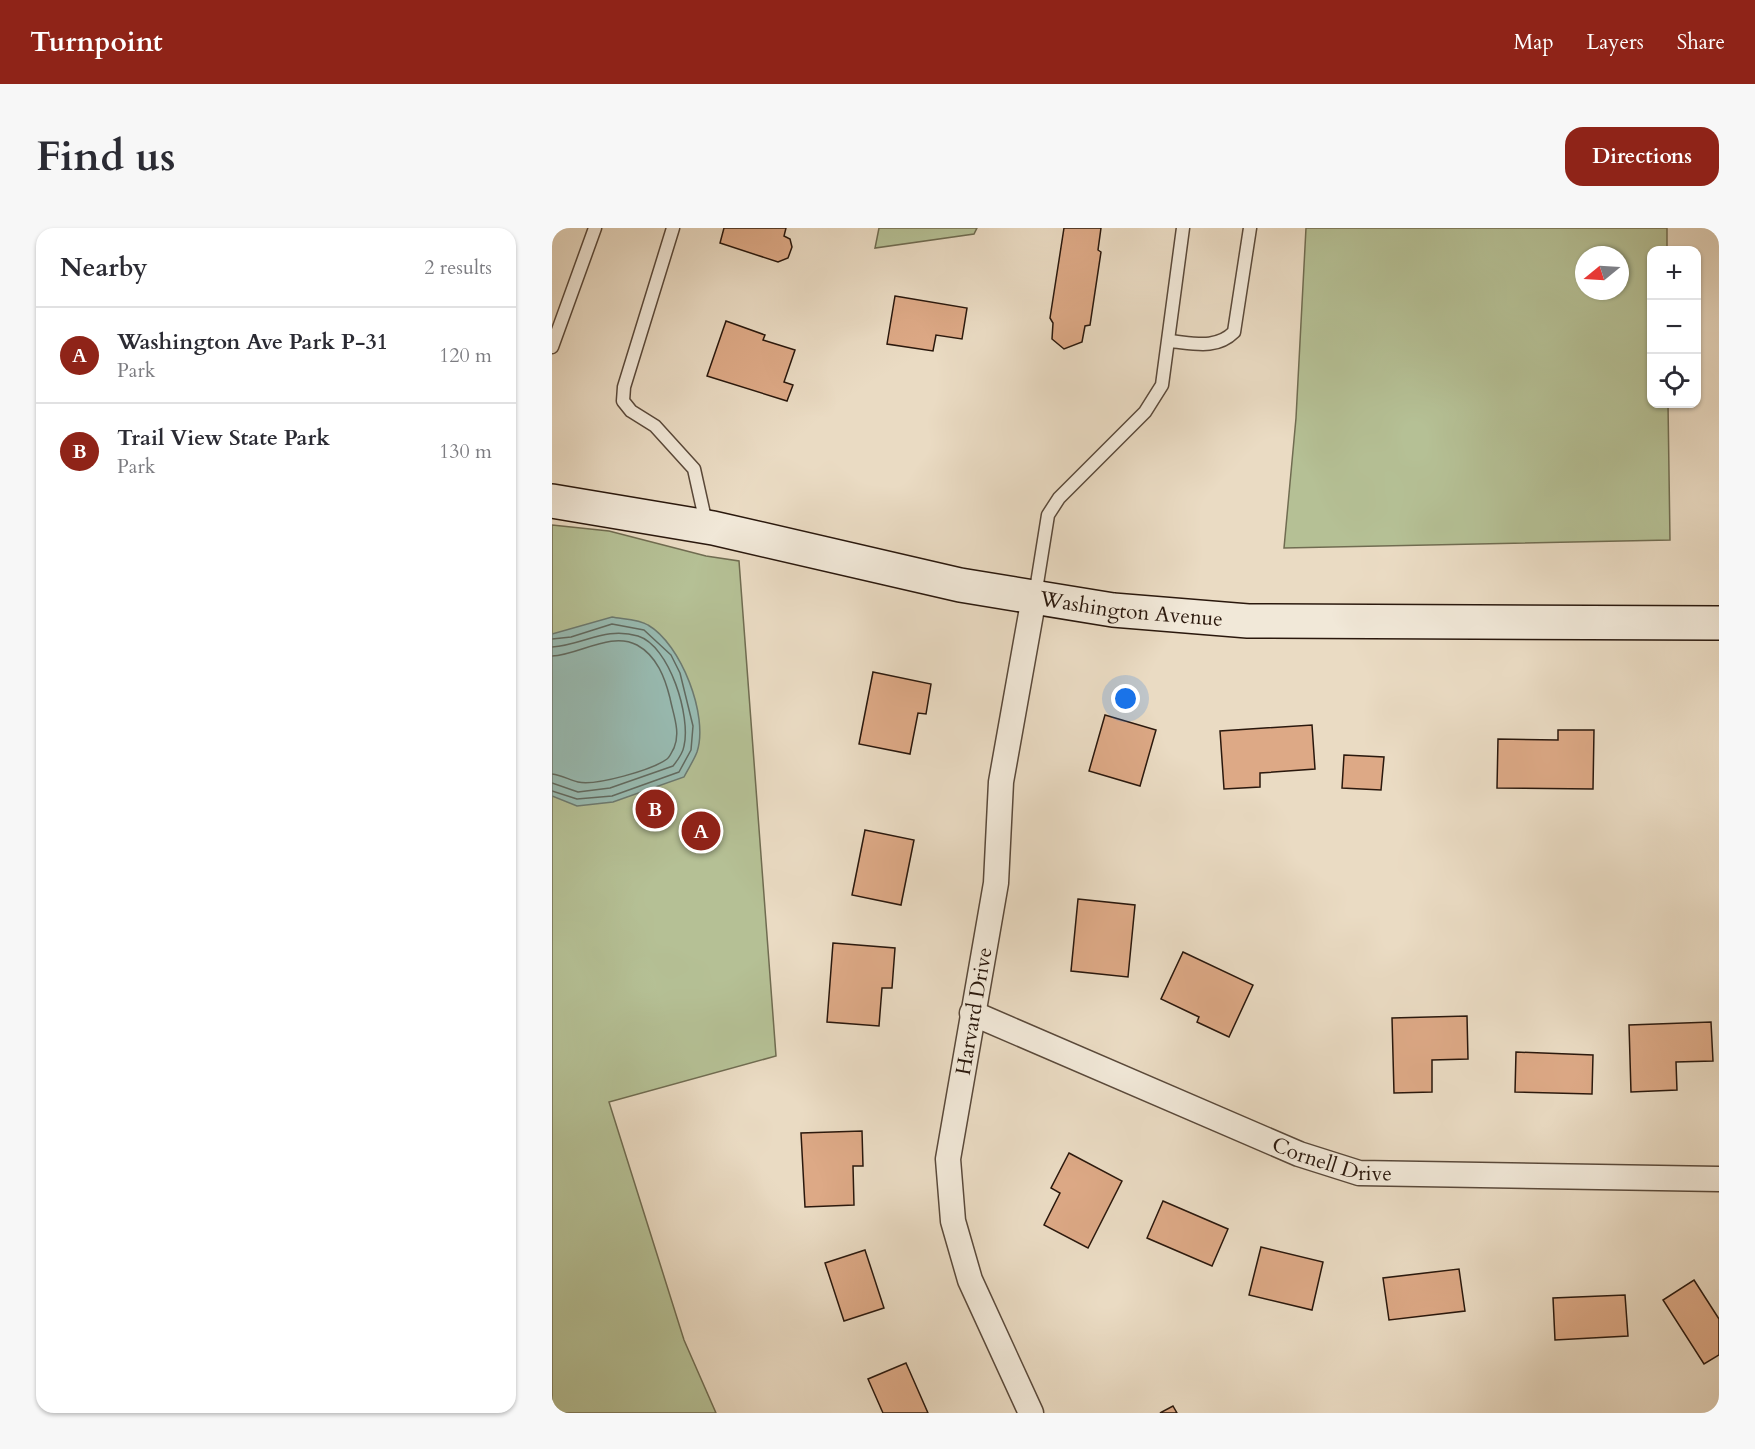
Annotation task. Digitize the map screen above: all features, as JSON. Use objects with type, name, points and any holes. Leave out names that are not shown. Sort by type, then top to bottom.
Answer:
[{"type":"main road","name":"Washington Avenue","points":[[552,501],[707,527],[960,585],[1113,610],[1248,621],[1719,623]]},
{"type":"street","name":"Harvard Drive","points":[[1031,1413],[970,1280],[953,1221],[948,1160],[996,883],[1001,782],[1034,597]]},
{"type":"street","name":"Cornell Drive","points":[[972,1013],[1299,1154],[1359,1173],[1719,1179]]},
{"type":"lane","points":[[552,347],[595,228]]},
{"type":"lane","points":[[673,228],[624,387],[623,401],[631,411],[655,426],[694,469],[707,527]]},
{"type":"lane","points":[[1034,597],[1048,515],[1059,498],[1146,412],[1162,385],[1183,228]]},
{"type":"lane","points":[[1169,341],[1214,345],[1226,340],[1234,332],[1250,228]]},
{"type":"green space","points":[[879,228],[977,228],[974,234],[875,248]]},
{"type":"green space","points":[[1306,228],[1667,228],[1667,246],[1647,246],[1647,408],[1668,408],[1670,540],[1284,548],[1296,418]]},
{"type":"green space","points":[[552,525],[609,531],[706,556],[739,561],[776,1056],[609,1102],[684,1340],[716,1413],[552,1413]]},
{"type":"water","points":[[612,617],[635,620],[648,625],[660,634],[671,648],[689,682],[699,720],[700,737],[697,752],[684,777],[613,802],[577,806],[552,796],[552,634]]},
{"type":"building","points":[[724,228],[786,228],[784,236],[790,239],[792,247],[788,258],[778,262],[720,243]]},
{"type":"building","points":[[1064,228],[1101,228],[1098,250],[1101,252],[1090,325],[1085,326],[1082,342],[1064,349],[1052,339],[1053,323],[1050,318]]},
{"type":"building","points":[[895,296],[967,308],[962,339],[936,335],[933,351],[887,344]]},
{"type":"building","points":[[726,321],[765,335],[763,340],[795,350],[784,382],[793,385],[787,401],[707,376]]},
{"type":"building","points":[[873,672],[931,684],[926,714],[918,713],[910,754],[859,744]]},
{"type":"building","points":[[1105,715],[1156,730],[1140,786],[1089,771]]},
{"type":"building","points":[[1312,725],[1315,769],[1260,773],[1260,787],[1224,789],[1220,731]]},
{"type":"building","points":[[1558,730],[1594,730],[1593,789],[1497,788],[1498,739],[1558,740]]},
{"type":"building","points":[[1344,755],[1384,757],[1381,790],[1342,788]]},
{"type":"building","points":[[865,830],[914,840],[901,905],[852,895]]},
{"type":"building","points":[[1078,899],[1135,905],[1128,977],[1071,971]]},
{"type":"building","points":[[833,943],[895,948],[892,988],[882,988],[879,1026],[827,1022]]},
{"type":"building","points":[[1183,952],[1253,985],[1229,1037],[1197,1022],[1199,1017],[1161,999]]},
{"type":"building","points":[[1467,1016],[1468,1059],[1432,1060],[1432,1092],[1394,1093],[1392,1018]]},
{"type":"building","points":[[1711,1022],[1713,1061],[1676,1062],[1677,1090],[1631,1092],[1629,1025]]},
{"type":"building","points":[[1516,1052],[1593,1055],[1592,1094],[1515,1092]]},
{"type":"building","points":[[862,1131],[863,1166],[853,1166],[854,1205],[805,1207],[801,1133]]},
{"type":"building","points":[[1069,1153],[1122,1181],[1088,1248],[1044,1225],[1060,1193],[1051,1188]]},
{"type":"building","points":[[1163,1201],[1228,1229],[1212,1266],[1147,1238]]},
{"type":"building","points":[[1261,1247],[1323,1262],[1312,1310],[1249,1295]]},
{"type":"building","points":[[865,1250],[884,1308],[844,1321],[825,1263]]},
{"type":"building","points":[[1459,1269],[1465,1311],[1389,1320],[1383,1278]]},
{"type":"building","points":[[1694,1280],[1719,1319],[1719,1355],[1704,1364],[1663,1300]]},
{"type":"building","points":[[1625,1295],[1628,1336],[1555,1340],[1553,1298]]},
{"type":"building","points":[[906,1363],[928,1413],[883,1413],[868,1379]]},
{"type":"building","points":[[1173,1406],[1177,1413],[1160,1413]]},
{"type":"place","name":"Trail View State Park","points":[[655,809]]},
{"type":"place","name":"Washington Ave Park P-31","points":[[701,831]]}]
